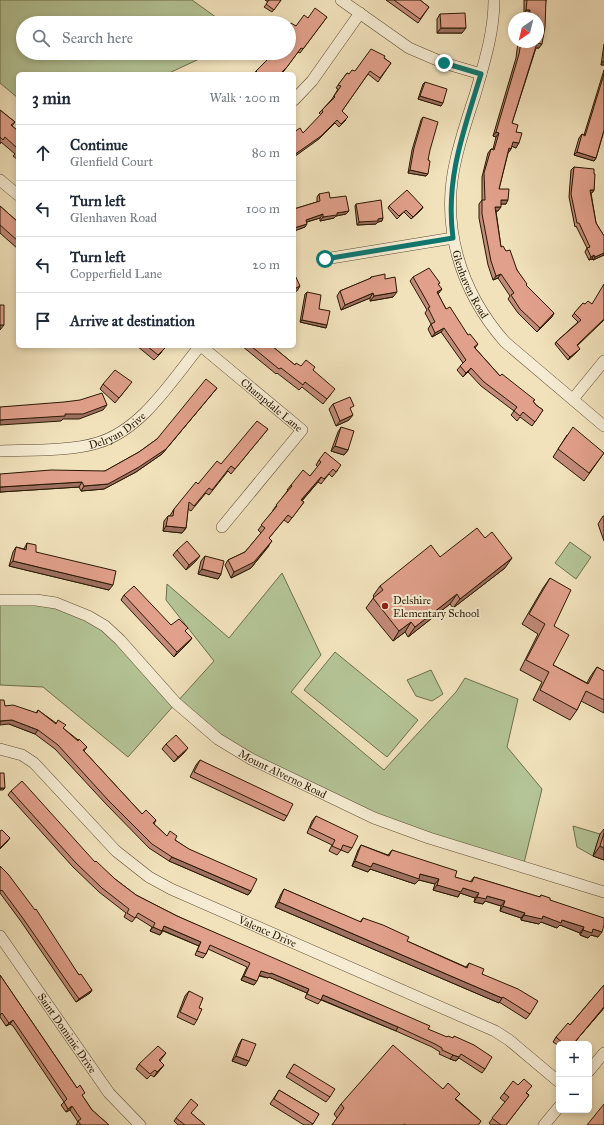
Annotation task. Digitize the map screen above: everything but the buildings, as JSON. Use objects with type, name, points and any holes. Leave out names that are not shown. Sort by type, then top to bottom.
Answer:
[{"type":"street","points":[[341,0],[409,48],[426,57],[481,74]]},
{"type":"street","name":"Glenhaven Road","points":[[494,0],[492,35],[456,159],[451,183],[450,203],[453,238],[467,285],[478,306],[492,327],[522,357],[604,426]]},
{"type":"street","points":[[296,98],[312,80],[360,14]]},
{"type":"street","points":[[0,180],[16,193]]},
{"type":"street","points":[[325,259],[453,238]]},
{"type":"street","name":"Delryan Drive","points":[[0,452],[82,446],[111,438],[136,422],[198,348]]},
{"type":"street","name":"Champdale Lane","points":[[202,348],[302,430],[222,527]]},
{"type":"street","points":[[573,399],[604,361]]},
{"type":"street","name":"Mount Alverno Road","points":[[0,600],[36,600],[56,603],[88,616],[105,626],[120,640],[176,703],[218,739],[251,759],[374,818],[452,845],[604,892]]},
{"type":"street","name":"Valence Drive","points":[[0,750],[22,755],[34,763],[116,851],[149,877],[171,889],[495,1031],[509,1040],[556,1079]]},
{"type":"street","name":"Saint Dominic Drive","points":[[0,936],[109,1093],[140,1125]]},
{"type":"street","points":[[592,1067],[604,1053]]},
{"type":"street","points":[[544,1125],[556,1111]]},
{"type":"green space","points":[[0,0],[192,0],[214,16],[16,16],[16,60],[197,60],[171,72],[16,72],[16,96],[0,83]]},
{"type":"green space","points":[[570,542],[591,557],[576,579],[555,563]]},
{"type":"green space","points":[[282,573],[321,655],[291,692],[384,770],[456,692],[465,678],[518,699],[507,747],[542,789],[523,867],[429,838],[251,759],[176,703],[214,661],[166,600],[167,584],[229,638]]},
{"type":"green space","points":[[0,600],[36,600],[88,616],[176,703],[128,757],[43,687],[0,685]]},
{"type":"green space","points":[[335,652],[418,720],[387,757],[304,690]]},
{"type":"green space","points":[[431,670],[443,694],[432,701],[416,696],[407,680]]},
{"type":"green space","points":[[573,826],[600,834],[593,856],[577,847]]},
{"type":"place","name":"Delshire Elementary School","points":[[385,606]]},
{"type":"route","points":[[325,259],[453,238],[450,203],[451,183],[456,159],[481,74],[444,63]]}]
